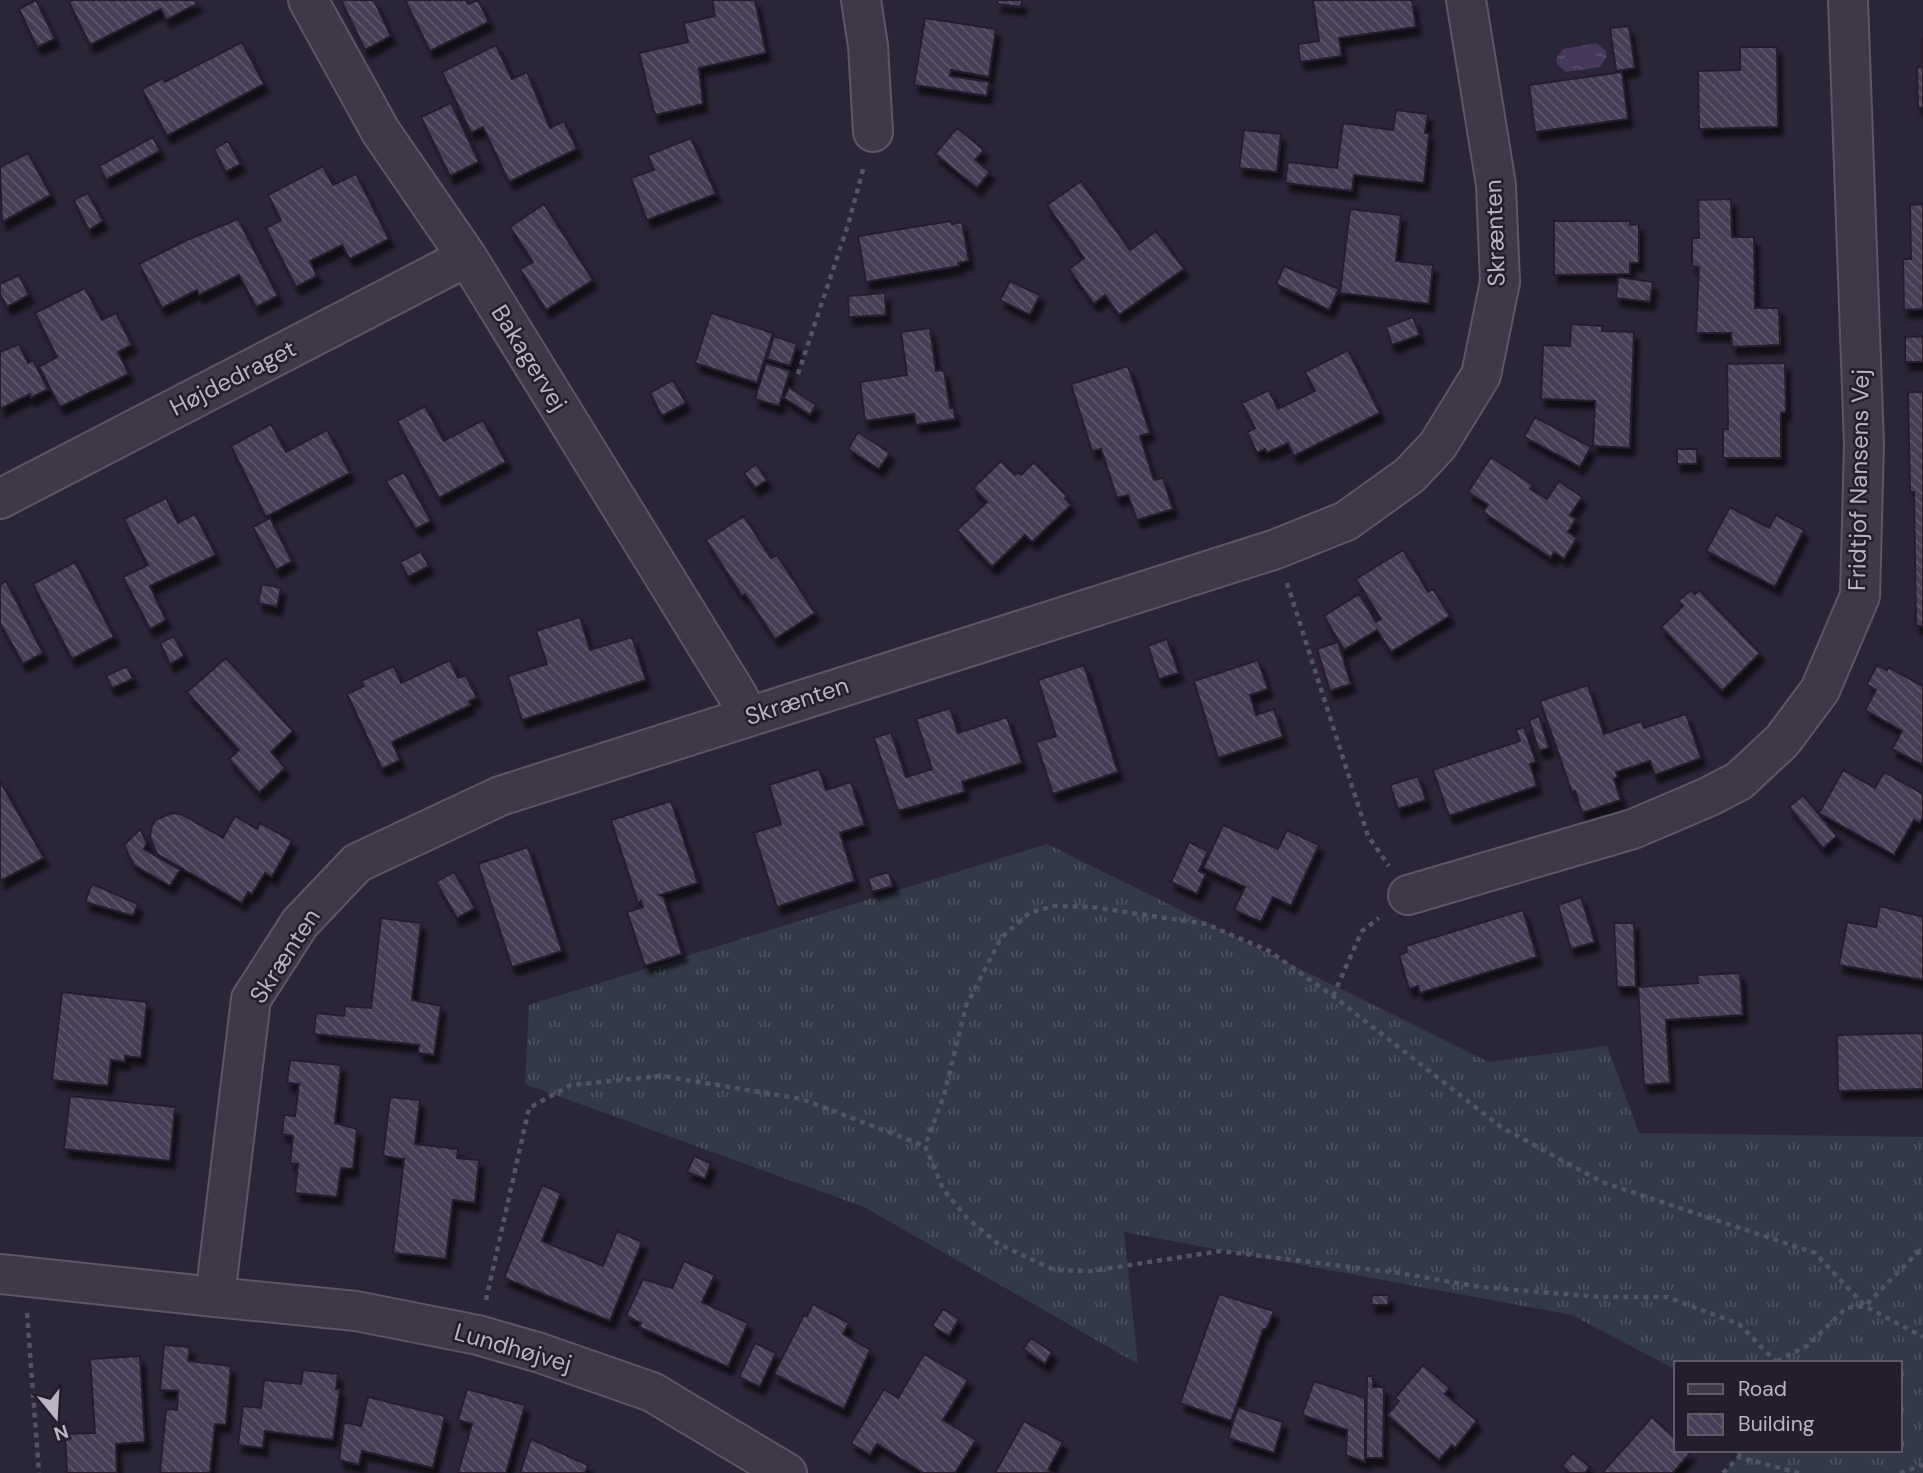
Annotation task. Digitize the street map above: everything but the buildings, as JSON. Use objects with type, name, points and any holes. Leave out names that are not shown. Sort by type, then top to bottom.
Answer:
[{"type":"street","name":"Bakagervej","points":[[308,0],[381,132],[467,257],[738,696],[747,717]]},
{"type":"street","points":[[861,0],[868,46],[873,132]]},
{"type":"street","name":"Skrænten","points":[[215,1297],[251,999],[300,923],[357,863],[500,796],[1276,548],[1346,521],[1410,475],[1438,445],[1481,375],[1500,282],[1496,185],[1466,0]]},
{"type":"street","name":"Fridtjof Nansens Vej","points":[[1408,895],[1633,829],[1708,797],[1740,781],[1782,741],[1820,690],[1860,596],[1864,444],[1848,0]]},
{"type":"street","name":"Højdedraget","points":[[0,499],[467,257]]},
{"type":"street","points":[[15,1276],[215,1297]]},
{"type":"street","name":"Lundhøjvej","points":[[215,1297],[356,1311],[478,1335],[652,1391],[787,1473]]},
{"type":"path","points":[[798,374],[848,225],[873,132]]},
{"type":"path","points":[[1276,548],[1368,836],[1408,895],[1362,931],[1333,996]]},
{"type":"path","points":[[1776,1361],[1739,1324],[1667,1297],[1601,1297],[1480,1287],[1399,1273],[1221,1251],[1091,1271],[1054,1270],[997,1243],[967,1218],[943,1189],[925,1146],[944,1095],[966,1006],[1000,938],[1029,913],[1054,906],[1092,907],[1206,924],[1269,951],[1333,996],[1501,1127],[1602,1182],[1815,1253],[1865,1306],[1923,1337]]},
{"type":"path","points":[[478,1335],[529,1108],[571,1085],[662,1076],[802,1098],[925,1146]]},
{"type":"path","points":[[1779,1361],[1807,1346],[1846,1308],[1865,1306],[1888,1286],[1923,1247]]},
{"type":"path","points":[[15,1276],[26,1303],[39,1473]]},
{"type":"path","points":[[1723,1473],[1740,1452]]},
{"type":"path","points":[[1739,1457],[1799,1473]]},
{"type":"path","points":[[1900,1473],[1923,1465]]},
{"type":"green space","points":[[1047,844],[1489,1062],[1607,1046],[1639,1133],[1923,1137],[1923,1473],[1723,1473],[1744,1452],[1902,1452],[1902,1361],[1674,1361],[1674,1369],[1572,1315],[1124,1232],[1138,1364],[864,1207],[525,1084],[529,1005]]},
{"type":"water","points":[[1596,43],[1606,51],[1607,56],[1600,67],[1566,72],[1557,64],[1556,59],[1563,49]]}]
